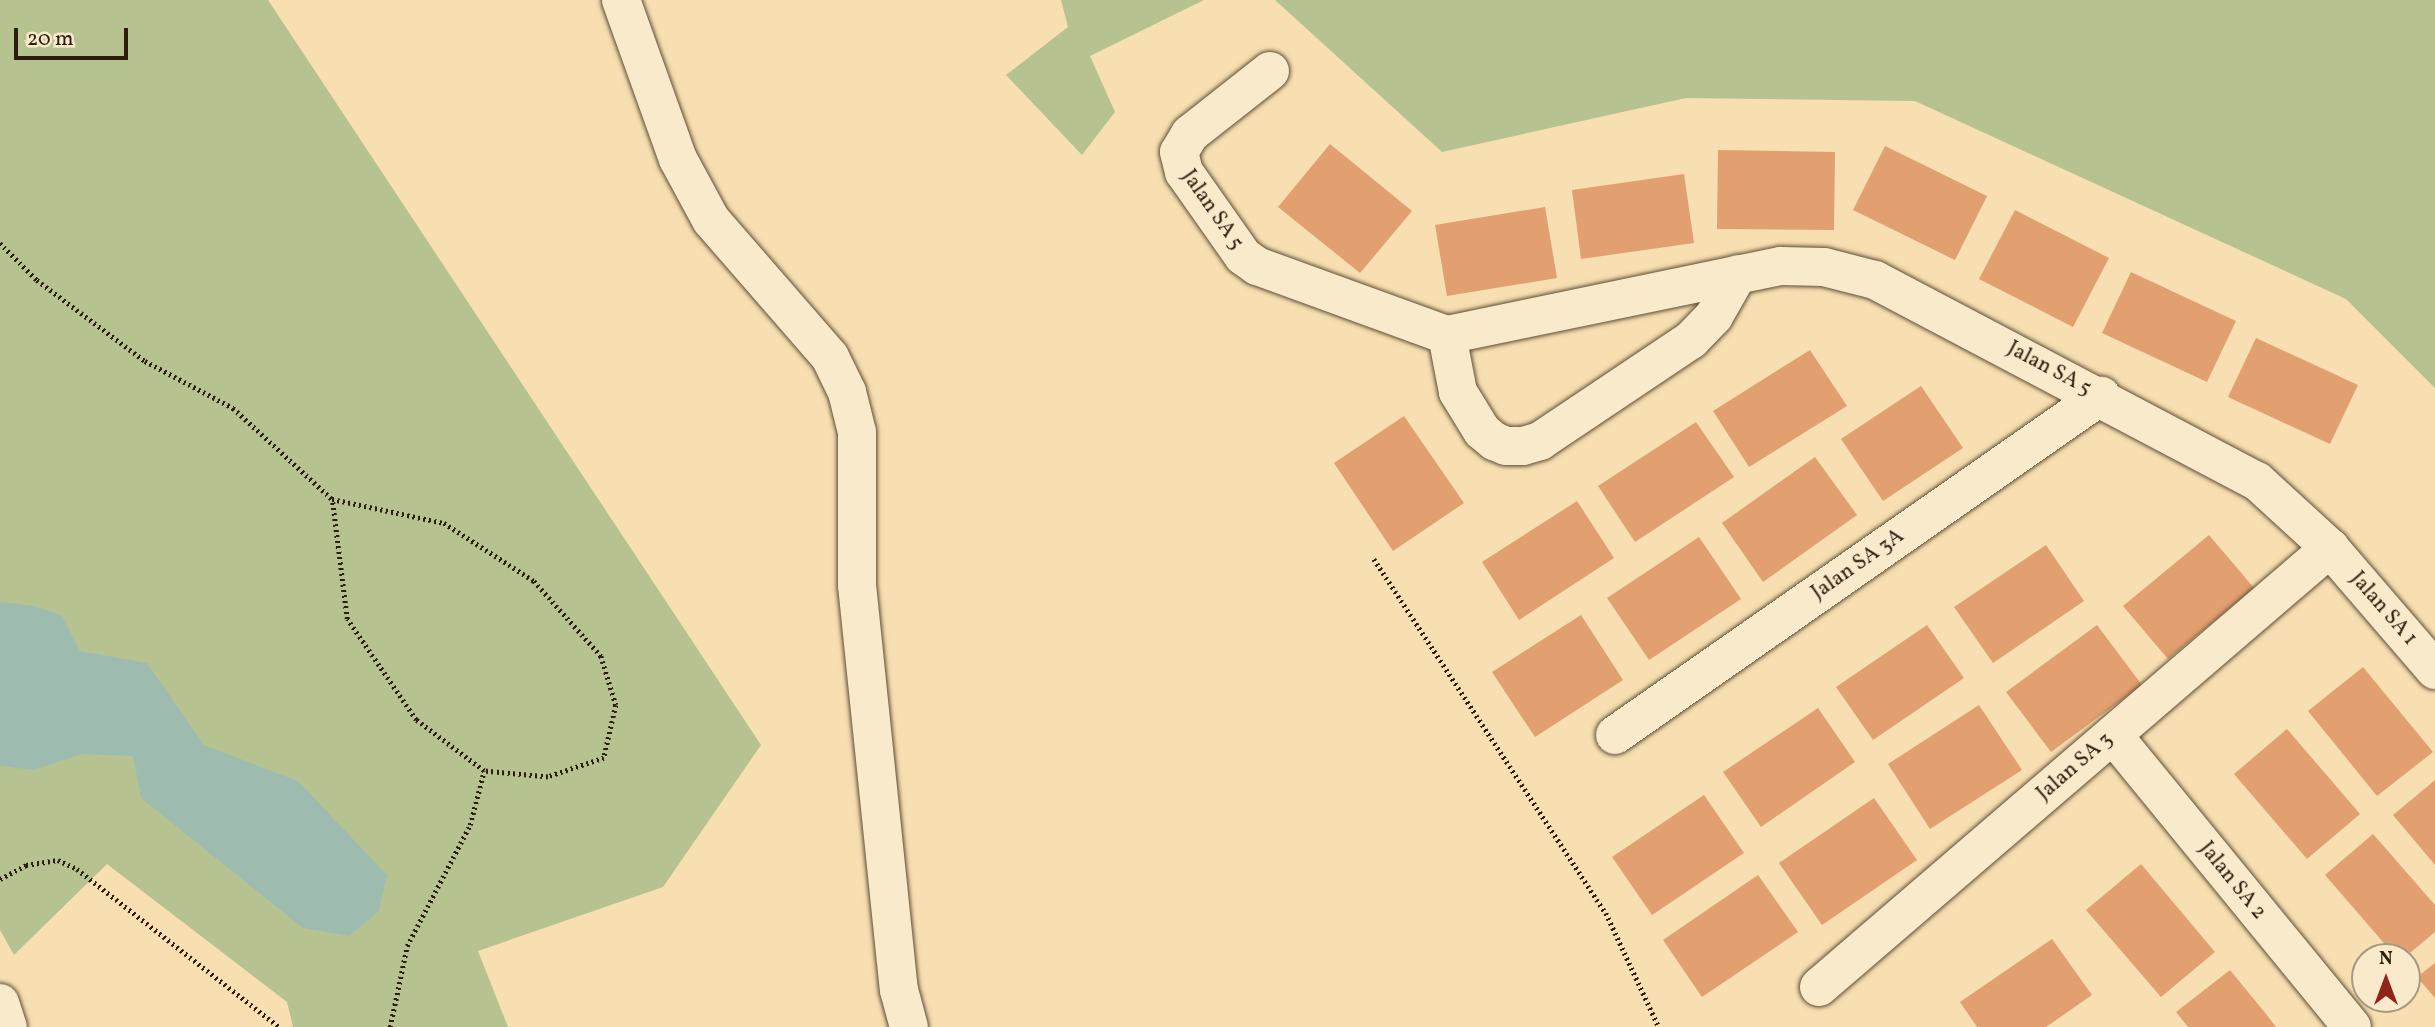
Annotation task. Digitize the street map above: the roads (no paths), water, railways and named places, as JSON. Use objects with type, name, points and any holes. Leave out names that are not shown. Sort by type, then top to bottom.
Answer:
[{"type":"street","points":[[621,0],[678,159],[711,220],[830,358],[847,392],[857,432],[857,586],[898,976],[909,1027]]},
{"type":"street","name":"Jalan SA 5","points":[[1270,71],[1182,142],[1179,152],[1184,172],[1249,261],[1447,335],[1781,266],[1824,267],[1875,280],[2101,396],[2257,481],[2330,548]]},
{"type":"street","points":[[1447,335],[1458,392],[1482,431],[1494,442],[1506,446],[1523,446],[1540,441],[1691,340],[1714,316],[1738,274]]},
{"type":"street","name":"Jalan SA 3A","points":[[1615,734],[2101,396]]},
{"type":"street","name":"Jalan SA 1","points":[[2330,548],[2435,670]]},
{"type":"street","name":"Jalan SA 3","points":[[1819,986],[2330,548]]},
{"type":"street","name":"Jalan SA 2","points":[[2113,735],[2352,1027]]},
{"type":"street","points":[[0,1003],[8,1027]]}]
